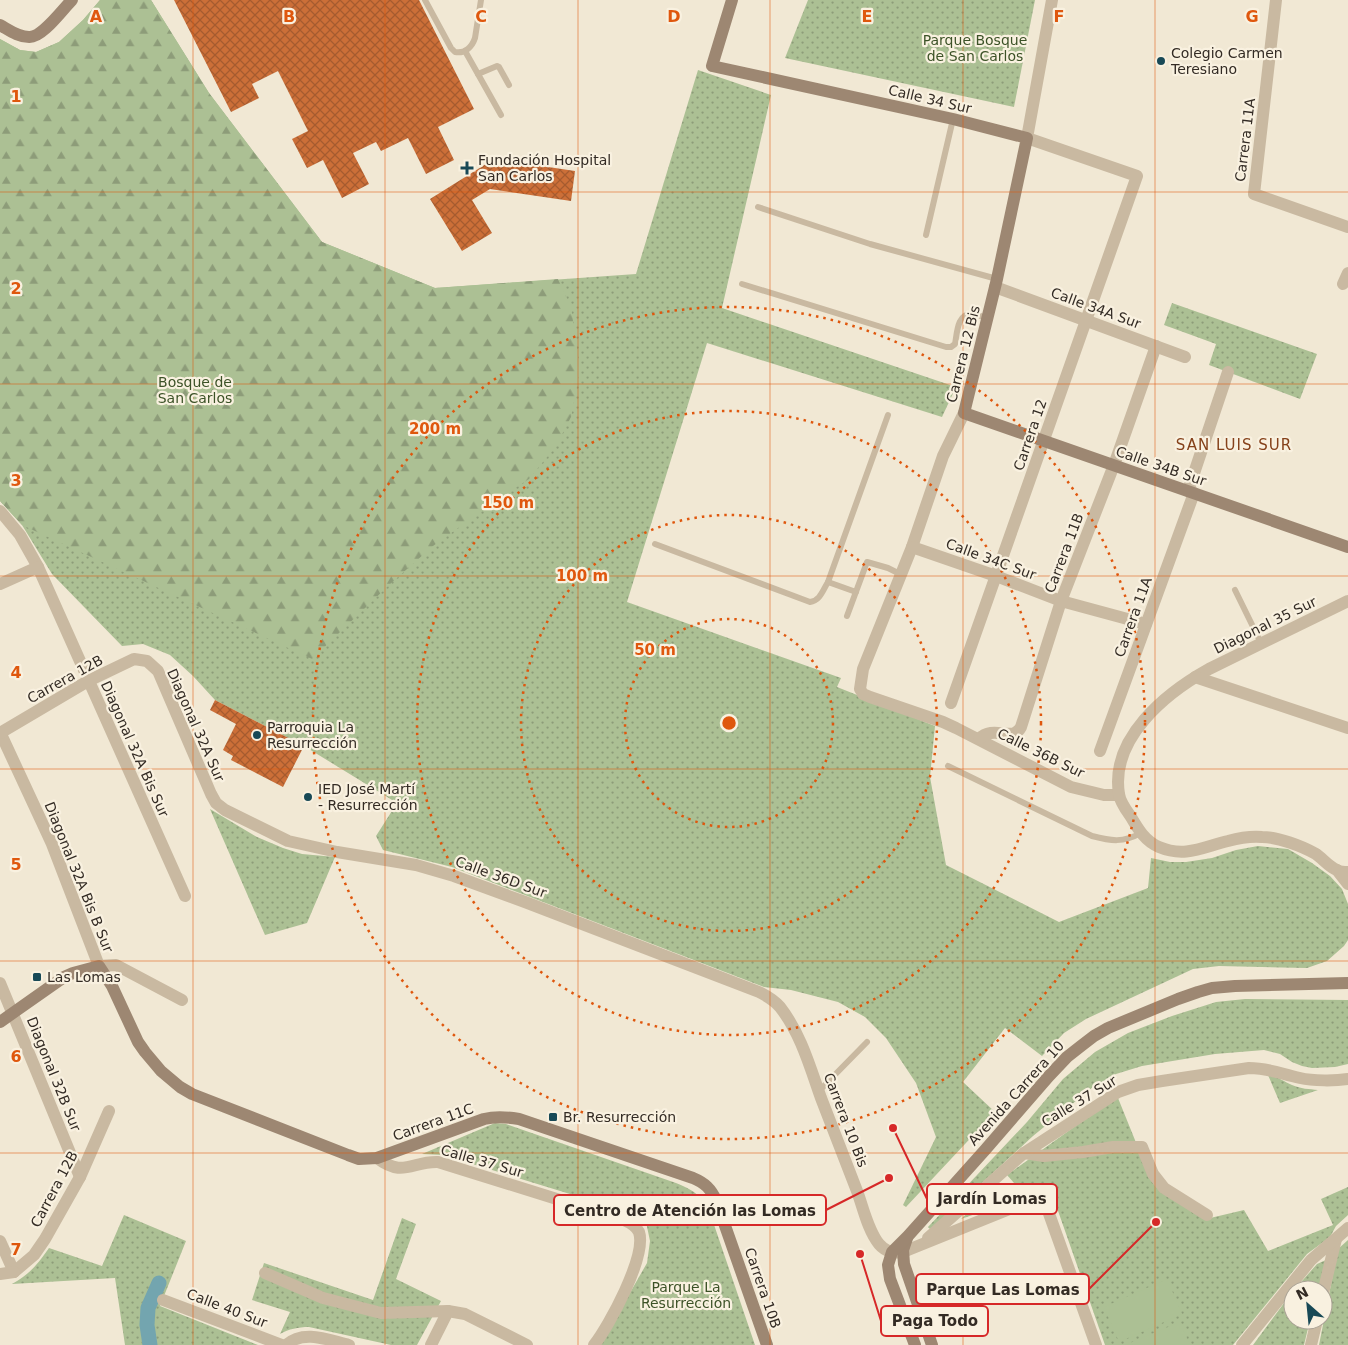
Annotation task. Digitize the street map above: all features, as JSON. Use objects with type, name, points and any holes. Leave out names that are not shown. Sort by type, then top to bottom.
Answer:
[{"type":"street","points":[[0,25],[23,37],[34,38],[44,31],[72,0]]},
{"type":"street","name":"Calle 34 Sur","points":[[732,0],[712,66],[953,119],[1027,138],[1138,176]]},
{"type":"street","name":"Carrera 12 Bis","points":[[870,697],[863,694],[860,689],[863,669],[912,547],[943,456],[964,413],[988,319],[1027,138],[1052,0]]},
{"type":"street","name":"Carrera 11A","points":[[1276,0],[1254,194],[1348,227]]},
{"type":"street","name":"Carrera 12","points":[[951,703],[1138,176]]},
{"type":"street","name":"Calle 34A Sur","points":[[996,283],[1086,320],[1185,357]]},
{"type":"street","name":"Carrera 11B","points":[[979,739],[984,734],[991,732],[1016,734],[1019,731],[1061,601],[1114,465],[1156,346]]},
{"type":"street","name":"Carrera 11A","points":[[1100,751],[1191,492],[1228,372]]},
{"type":"street","name":"Calle 34B Sur","points":[[964,413],[1348,547]]},
{"type":"street","name":"Diagonal 32A Bis Sur","points":[[0,511],[20,535],[38,567],[185,896]]},
{"type":"street","name":"Calle 34C Sur","points":[[912,547],[1061,601],[1146,624]]},
{"type":"street","points":[[0,584],[38,567]]},
{"type":"street","name":"Diagonal 35 Sur","points":[[1119,795],[1118,776],[1125,749],[1145,718],[1163,701],[1195,677],[1348,601]]},
{"type":"street","name":"Carrera 12B","points":[[0,732],[88,681],[134,659],[147,661]]},
{"type":"street","name":"Diagonal 32A Sur","points":[[147,661],[158,671],[216,803]]},
{"type":"street","points":[[1195,677],[1348,728]]},
{"type":"street","name":"Calle 36B Sur","points":[[870,697],[943,722],[1071,788],[1104,795],[1119,795]]},
{"type":"street","name":"Diagonal 32A Bis B Sur","points":[[0,732],[52,844],[99,966],[112,986],[138,1042],[152,1062],[170,1080]]},
{"type":"street","points":[[1119,795],[1124,807],[1141,833],[1157,846],[1183,852],[1197,851],[1228,841],[1246,838],[1263,837],[1278,839],[1315,854],[1342,871],[1348,884]]},
{"type":"street","name":"Calle 36D Sur","points":[[216,803],[225,810],[288,841],[337,852],[416,865],[454,876],[772,998]]},
{"type":"street","points":[[0,1022],[64,977],[73,972],[99,966],[116,965],[182,1000]]},
{"type":"street","name":"Diagonal 32B Sur","points":[[0,983],[80,1177]]},
{"type":"street","name":"Avenida Carrera 10","points":[[915,1345],[890,1279],[888,1265],[890,1257],[898,1252],[908,1236],[1067,1057],[1094,1036],[1108,1028],[1178,999],[1212,988],[1348,984]]},
{"type":"street","name":"Carrera 10 Bis","points":[[772,998],[796,1032],[807,1057],[874,1236],[883,1247],[898,1252]]},
{"type":"street","name":"Calle 37 Sur","points":[[921,1245],[1024,1153],[1118,1092],[1138,1085],[1249,1068],[1264,1068],[1299,1078],[1348,1079]]},
{"type":"street","name":"Calle 37 Sur","points":[[170,1080],[192,1094],[360,1159],[377,1158],[388,1166],[395,1168],[438,1162],[635,1226],[639,1232],[640,1239],[631,1279],[594,1345]]},
{"type":"street","name":"Carrera 12B","points":[[14,1272],[34,1255],[44,1239],[80,1177],[109,1111]]},
{"type":"street","name":"Carrera 11C","points":[[377,1158],[484,1120],[500,1117],[519,1119],[693,1178],[707,1185]]},
{"type":"street","points":[[1024,1153],[1044,1156],[1113,1147],[1142,1147],[1153,1174],[1164,1188],[1208,1215]]},
{"type":"street","name":"Carrera 10B","points":[[707,1185],[716,1200],[767,1345]]},
{"type":"street","points":[[898,1252],[921,1245],[1029,1201],[1038,1202],[1046,1208],[1096,1345]]},
{"type":"street","points":[[1242,1345],[1304,1267],[1348,1228]]},
{"type":"street","points":[[1326,1280],[1336,1239]]},
{"type":"street","points":[[0,1241],[14,1272],[0,1274]]},
{"type":"street","name":"Avenida Carrera 10","points":[[898,1252],[904,1264],[932,1345]]},
{"type":"street","points":[[265,1273],[323,1298],[381,1313],[448,1311],[465,1314],[527,1345]]},
{"type":"street","name":"Calle 40 Sur","points":[[162,1300],[287,1343],[307,1335],[349,1345]]},
{"type":"street","points":[[431,1345],[448,1311]]},
{"type":"street","points":[[905,1345],[909,1330]]},
{"type":"street","points":[[1311,1345],[1314,1330]]},
{"type":"lane","points":[[425,0],[451,48],[455,52],[460,53],[465,51],[475,38],[481,0]]},
{"type":"lane","points":[[465,51],[501,115]]},
{"type":"lane","points":[[478,74],[497,66],[508,85]]},
{"type":"lane","points":[[926,234],[953,119]]},
{"type":"lane","points":[[758,207],[996,283]]},
{"type":"lane","points":[[742,284],[946,347],[951,347],[955,344],[960,320],[964,316],[971,314],[988,319]]},
{"type":"lane","points":[[655,544],[810,602],[815,602],[828,582],[888,415]]},
{"type":"lane","points":[[847,616],[867,562],[888,568],[900,574]]},
{"type":"lane","points":[[828,582],[856,592]]},
{"type":"lane","points":[[1234,590],[1261,643]]},
{"type":"lane","points":[[948,766],[1092,836],[1117,841],[1128,839],[1141,833]]},
{"type":"lane","points":[[819,1091],[868,1042]]},
{"type":"green space","points":[[100,0],[151,0],[209,93],[322,242],[435,288],[636,274],[698,70],[771,95],[722,308],[956,387],[942,417],[707,343],[627,602],[841,678],[837,687],[935,726],[930,777],[946,865],[1059,922],[1148,888],[1151,858],[1170,862],[1186,862],[1212,858],[1236,850],[1258,846],[1288,849],[1330,876],[1342,889],[1348,904],[1348,940],[1344,946],[1327,961],[1307,968],[1219,966],[1193,969],[1086,1019],[1064,1033],[1042,1056],[1005,1028],[963,1082],[995,1112],[906,1207],[903,1205],[936,1137],[916,1083],[886,1038],[865,1017],[838,1002],[791,990],[764,987],[452,867],[383,850],[376,836],[397,803],[304,746],[215,700],[170,655],[143,644],[122,646],[52,574],[22,525],[0,501],[0,39],[20,50],[36,52],[59,42],[83,20]]},
{"type":"green space","name":"Bosque de San Carlos","points":[[100,0],[151,0],[209,93],[322,242],[435,288],[558,279],[571,307],[580,370],[571,417],[556,446],[529,479],[433,546],[389,585],[312,659],[22,525],[0,501],[0,39],[20,50],[36,52],[59,42],[83,20]]},
{"type":"green space","name":"Parque Bosque de San Carlos","points":[[808,0],[1035,0],[1014,107],[785,58]]},
{"type":"green space","points":[[1172,303],[1317,354],[1300,399],[1209,365],[1216,344],[1164,325]]},
{"type":"green space","points":[[210,809],[257,837],[283,848],[302,854],[335,857],[307,923],[265,935]]},
{"type":"green space","points":[[1245,999],[1348,1000],[1348,1064],[1335,1067],[1312,1068],[1292,1062],[1280,1054],[1264,1050],[1215,1054],[1142,1066],[1116,1074],[1093,1087],[1033,1136],[931,1230],[928,1227],[1027,1122],[1063,1079],[1095,1052],[1128,1033],[1172,1016],[1216,1002]]},
{"type":"green space","points":[[1268,1075],[1305,1089],[1318,1090],[1280,1103]]},
{"type":"green space","points":[[1118,1098],[1139,1150],[1171,1196],[1206,1219],[1244,1210],[1268,1251],[1333,1225],[1321,1199],[1348,1187],[1348,1215],[1336,1226],[1330,1237],[1307,1254],[1286,1280],[1283,1280],[1283,1284],[1233,1345],[1105,1345],[1050,1188],[961,1219],[988,1194],[995,1202],[1015,1184],[1007,1175]]},
{"type":"green space","name":"Parque La Resurrección","points":[[495,1123],[506,1124],[676,1183],[696,1193],[709,1210],[755,1345],[600,1345],[647,1263],[650,1241],[645,1217],[443,1155],[422,1154]]},
{"type":"green space","points":[[124,1215],[186,1241],[160,1306],[258,1345],[125,1345],[115,1278],[12,1284],[33,1268],[49,1248],[102,1266]]},
{"type":"green space","points":[[402,1218],[416,1224],[396,1279],[441,1301],[417,1345],[391,1345],[309,1327],[301,1327],[280,1334],[290,1312],[252,1300],[264,1263],[373,1300]]},
{"type":"green space","points":[[1348,1240],[1348,1345],[1319,1345],[1322,1330],[1333,1330],[1332,1280],[1338,1249]]},
{"type":"green space","points":[[1326,1260],[1321,1280],[1303,1280],[1317,1264]]},
{"type":"green space","points":[[1167,1279],[1182,1314],[1119,1342],[1104,1307]]},
{"type":"green space","points":[[1283,1304],[1283,1330],[1308,1330],[1304,1345],[1253,1345]]},
{"type":"green space","points":[[1180,1322],[1190,1345],[1125,1345]]},
{"type":"building","points":[[174,0],[419,0],[474,109],[438,127],[454,160],[426,174],[408,138],[381,151],[376,142],[353,153],[369,184],[342,198],[323,160],[307,168],[292,139],[308,131],[278,71],[252,84],[259,98],[231,112]]},
{"type":"building","points":[[494,159],[575,171],[571,201],[490,189],[472,200],[492,233],[462,251],[430,199]]},
{"type":"building","name":"Parroquia La Resurrección","points":[[215,700],[304,746],[283,787],[231,760],[233,756],[223,750],[236,724],[210,710]]},
{"type":"waterway","points":[[150,1345],[147,1325],[148,1308],[159,1283]]},
{"type":"place","name":"Colegio Carmen Teresiano","points":[[1161,61]]},
{"type":"place","name":"Fundación Hospital San Carlos","points":[[467,168]]},
{"type":"place","name":"Parroquia La Resurrección","points":[[257,735]]},
{"type":"place","name":"IED José Martí - Resurrección","points":[[308,797]]},
{"type":"place","name":"Las Lomas","points":[[37,977]]},
{"type":"place","name":"Br. Resurrección","points":[[553,1117]]},
{"type":"place","name":"Jardín Lomas","points":[[893,1128]]},
{"type":"place","name":"Centro de Atención las Lomas","points":[[889,1178]]},
{"type":"place","name":"Parque Las Lomas","points":[[1156,1222]]},
{"type":"place","name":"Paga Todo","points":[[860,1254]]},
{"type":"district","name":"SAN LUIS SUR","points":[[1234,445]]}]
